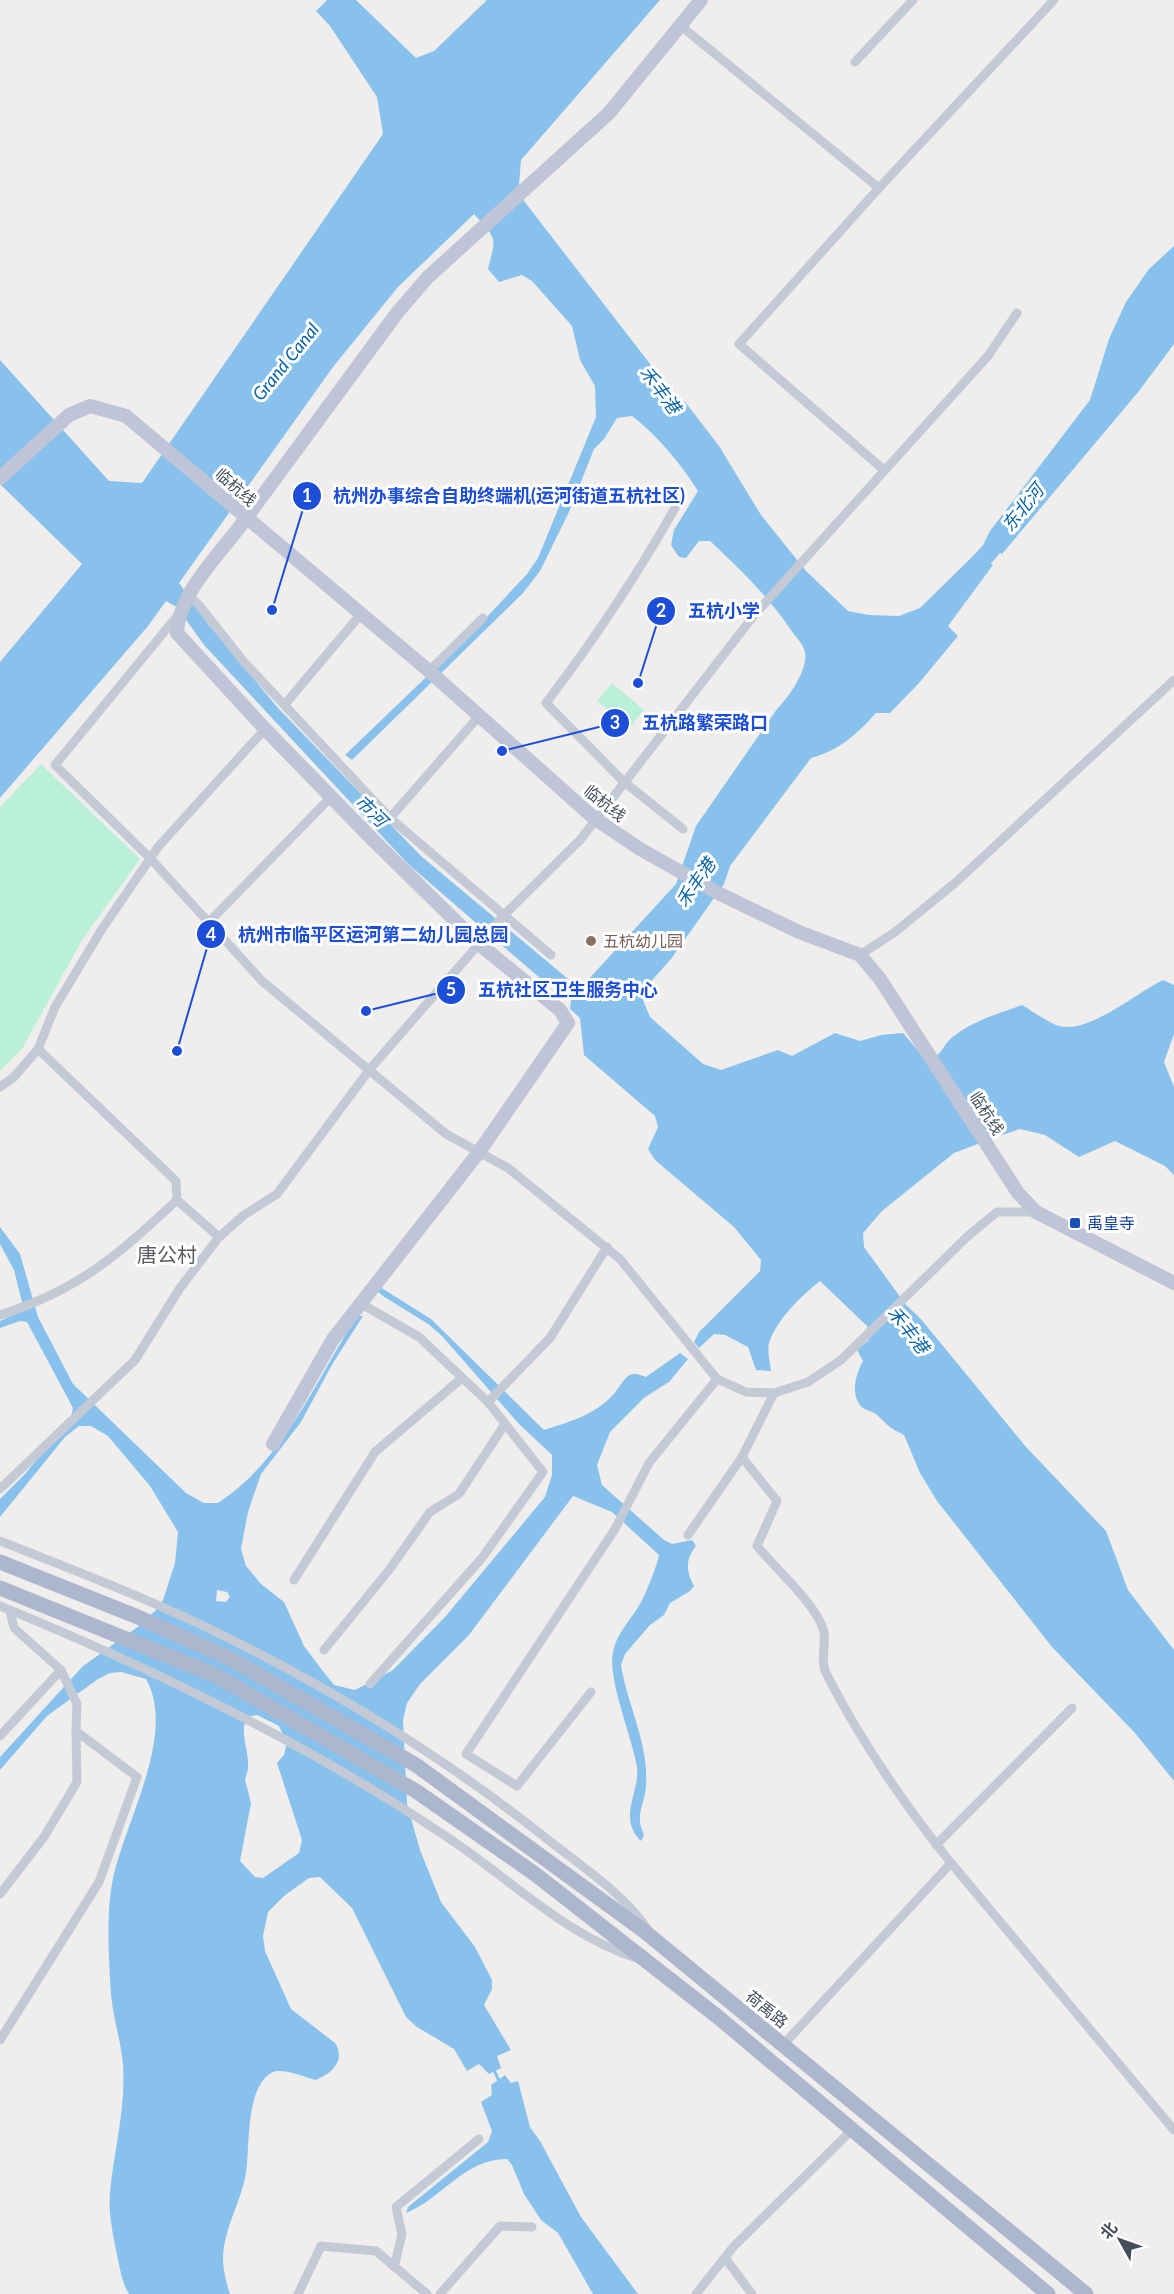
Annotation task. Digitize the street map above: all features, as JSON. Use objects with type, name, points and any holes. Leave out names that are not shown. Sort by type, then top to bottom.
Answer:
[{"type":"main road","name":"荷禹路","points":[[0,1562],[138,1617],[231,1659],[416,1765],[510,1831],[655,1940],[1086,2294]]},
{"type":"main road","points":[[0,1588],[215,1675],[416,1791],[535,1874],[648,1962],[853,2129],[1045,2293]]},
{"type":"street","points":[[701,0],[609,112],[428,277],[397,313],[188,596],[178,615],[55,765],[150,858],[262,981],[446,1134],[508,1168],[620,1259],[717,1379],[746,1392],[774,1393],[808,1382],[841,1360],[968,1236],[997,1212],[1036,1212]]},
{"type":"street","points":[[855,62],[913,0]]},
{"type":"street","points":[[884,470],[739,344],[879,188],[1054,0]]},
{"type":"street","points":[[681,26],[879,188]]},
{"type":"street","points":[[0,1489],[135,1360],[180,1288],[219,1237],[244,1215],[277,1194],[370,1069],[505,914],[580,840],[594,818],[766,600],[988,356],[1017,313]]},
{"type":"street","name":"临杭线","points":[[0,478],[59,422],[90,406],[126,416],[433,675],[594,818],[720,894],[799,932],[860,955],[880,979],[1018,1193],[1036,1212],[1174,1283]]},
{"type":"street","points":[[680,499],[640,571],[593,641],[546,703],[623,781],[683,829]]},
{"type":"street","points":[[188,596],[244,662],[390,818],[551,955]]},
{"type":"street","points":[[285,704],[361,614]]},
{"type":"street","points":[[178,615],[177,633],[265,729],[479,944],[560,1010],[568,1023],[479,1152],[333,1339],[273,1444]]},
{"type":"street","points":[[433,675],[483,618]]},
{"type":"street","points":[[860,955],[895,932],[955,883],[1174,680]]},
{"type":"street","points":[[390,818],[479,716]]},
{"type":"street","points":[[0,1087],[14,1077],[38,1048],[55,1007],[102,929],[150,858],[265,729]]},
{"type":"street","points":[[209,922],[331,797]]},
{"type":"street","points":[[38,1048],[176,1181],[177,1200],[219,1237]]},
{"type":"street","points":[[0,1315],[39,1303],[92,1274],[177,1200]]},
{"type":"street","points":[[488,1402],[550,1338],[607,1247]]},
{"type":"street","points":[[360,1304],[419,1336],[488,1402],[543,1472],[482,1558],[370,1684]]},
{"type":"street","points":[[294,1580],[375,1452],[462,1378]]},
{"type":"street","points":[[591,1692],[517,1786],[466,1754],[615,1529],[649,1463],[717,1379]]},
{"type":"street","points":[[688,1535],[742,1457],[774,1393]]},
{"type":"street","points":[[324,1650],[389,1570],[430,1512],[459,1494],[505,1424]]},
{"type":"street","points":[[742,1457],[777,1501],[757,1546],[809,1604],[824,1631],[824,1669],[863,1741],[902,1802],[1174,2130]]},
{"type":"street","points":[[0,1541],[135,1596],[226,1637],[336,1696],[420,1747],[540,1833],[634,1909],[655,1940]]},
{"type":"street","points":[[0,1606],[168,1679],[329,1765],[444,1835],[583,1937],[611,1950],[648,1962]]},
{"type":"street","points":[[0,1894],[44,1837],[77,1782],[77,1704],[61,1670],[14,1628],[10,1611]]},
{"type":"street","points":[[0,1736],[61,1670]]},
{"type":"street","points":[[936,1845],[1072,1708]]},
{"type":"street","points":[[0,2040],[99,1881],[137,1777],[76,1731]]},
{"type":"street","points":[[783,2046],[951,1863]]},
{"type":"street","points":[[696,2294],[725,2258],[853,2129]]},
{"type":"street","points":[[394,2267],[402,2235],[396,2207],[479,2139]]},
{"type":"street","points":[[440,2294],[500,2226],[532,2227]]},
{"type":"street","points":[[298,2294],[321,2246],[376,2251],[427,2294]]},
{"type":"street","points":[[725,2258],[752,2294]]},
{"type":"green space","points":[[612,683],[644,710],[629,728],[597,701]]},
{"type":"green space","points":[[41,764],[140,859],[82,940],[22,1049],[0,1071],[0,807]]},
{"type":"water","points":[[327,0],[356,0],[416,58],[434,51],[487,0],[660,0],[521,160],[519,185],[524,201],[671,391],[686,403],[719,446],[761,515],[806,571],[848,611],[869,615],[899,616],[920,608],[976,553],[993,565],[948,626],[958,636],[919,683],[890,713],[876,713],[847,741],[831,751],[811,758],[730,866],[724,884],[671,959],[645,988],[643,1000],[650,1017],[703,1064],[721,1070],[778,1050],[792,1056],[835,1033],[860,1041],[881,1035],[903,1033],[927,1061],[937,1055],[954,1036],[969,1026],[1022,1005],[1054,1024],[1071,1027],[1084,1024],[1112,1011],[1163,980],[1174,985],[1174,1034],[1164,1062],[1174,1087],[1174,1175],[1165,1166],[1115,1141],[1079,1157],[1045,1135],[1020,1129],[954,1153],[882,1211],[863,1233],[864,1247],[906,1305],[920,1318],[1026,1447],[1106,1531],[1128,1590],[1174,1650],[1174,1781],[1135,1733],[1052,1647],[937,1501],[920,1473],[904,1435],[861,1406],[855,1389],[856,1378],[863,1361],[857,1350],[869,1340],[867,1326],[820,1281],[790,1309],[773,1334],[768,1346],[771,1371],[756,1370],[748,1347],[725,1335],[714,1334],[699,1348],[694,1342],[699,1332],[760,1271],[761,1260],[734,1227],[655,1160],[648,1149],[658,1127],[655,1116],[584,1055],[580,1018],[570,1009],[571,1001],[559,988],[548,985],[408,864],[204,645],[177,607],[166,601],[148,626],[0,798],[0,662],[82,564],[0,484],[0,360],[109,481],[142,483],[383,134],[377,97],[330,26],[316,11]],"holes":[[[474,214],[493,239],[493,250],[488,269],[499,282],[522,275],[532,281],[572,326],[580,360],[595,386],[596,417],[538,558],[527,574],[471,634],[345,755],[352,760],[523,593],[540,571],[569,512],[594,449],[604,439],[617,418],[632,416],[650,432],[668,450],[698,491],[674,530],[671,545],[679,557],[686,558],[699,541],[710,541],[743,572],[773,606],[802,644],[805,656],[802,672],[793,689],[696,826],[676,884],[586,982],[574,984],[421,856],[278,708],[208,624],[179,583],[333,367],[398,287]]]},
{"type":"water","points":[[1174,246],[1174,344],[1139,391],[1002,554],[984,543],[990,531],[1090,400],[1109,339],[1126,302],[1149,269]]},
{"type":"water","points":[[0,1227],[20,1254],[38,1317],[73,1384],[186,1493],[204,1503],[218,1503],[262,1465],[297,1417],[357,1316],[363,1316],[333,1363],[301,1422],[261,1474],[248,1512],[241,1549],[246,1566],[261,1584],[284,1602],[304,1646],[334,1685],[355,1690],[393,1670],[445,1617],[545,1497],[552,1475],[552,1455],[518,1423],[442,1336],[428,1324],[383,1296],[377,1291],[380,1287],[431,1319],[544,1430],[579,1418],[603,1404],[630,1375],[637,1374],[646,1377],[680,1353],[688,1359],[669,1382],[645,1397],[610,1432],[597,1465],[602,1485],[664,1540],[672,1544],[692,1540],[696,1546],[688,1561],[689,1575],[694,1586],[670,1603],[664,1615],[650,1625],[625,1654],[621,1665],[644,1754],[646,1785],[640,1821],[644,1835],[641,1841],[631,1823],[630,1814],[636,1786],[637,1767],[616,1689],[612,1659],[618,1637],[643,1598],[659,1555],[612,1512],[573,1496],[469,1635],[420,1684],[407,1703],[403,1720],[407,1804],[420,1850],[441,1902],[475,1947],[492,1980],[492,1989],[484,2005],[511,2050],[497,2056],[501,2068],[489,2074],[479,2064],[467,2071],[454,2049],[417,2027],[406,2017],[352,1908],[320,1877],[309,1878],[284,1896],[268,1912],[263,1936],[265,1951],[291,2009],[335,2043],[339,2055],[336,2066],[315,2080],[275,2071],[263,2081],[257,2092],[250,2120],[246,2173],[224,2247],[224,2267],[230,2294],[129,2294],[122,2275],[111,2224],[110,2192],[121,2113],[123,2065],[111,1994],[109,1910],[118,1861],[152,1753],[156,1726],[154,1702],[146,1679],[121,1672],[110,1673],[98,1679],[47,1716],[0,1770],[0,1757],[83,1666],[139,1626],[157,1609],[163,1600],[175,1563],[178,1532],[150,1486],[108,1436],[91,1426],[79,1426],[65,1437],[0,1517],[0,1499],[26,1473],[71,1417],[73,1408],[27,1322],[20,1321],[0,1328],[0,1321],[24,1310],[14,1270],[0,1244]],"holes":[[[217,1590],[227,1592],[230,1597],[226,1602],[216,1601]],[[257,1715],[279,1726],[287,1743],[284,1755],[277,1763],[302,1840],[299,1853],[263,1878],[255,1877],[240,1861],[251,1803],[245,1779],[248,1763],[244,1724],[247,1717]]]},
{"type":"water","points":[[505,2075],[511,2083],[518,2081],[530,2127],[581,2217],[638,2294],[593,2294],[558,2233],[541,2220],[524,2194],[512,2165],[507,2159],[478,2165],[406,2213],[408,2207],[488,2142],[492,2131],[481,2102],[492,2095],[491,2085]]},
{"type":"waterway","name":"东北河","points":[[969,575],[1008,530]]},
{"type":"waterway","points":[[493,2068],[499,2081]]},
{"type":"place","name":"杭州办事综合自助终端机(运河街道五杭社区)","points":[[272,610]]},
{"type":"place","name":"五杭小学","points":[[638,683]]},
{"type":"place","name":"五杭路繁荣路口","points":[[502,751]]},
{"type":"place","name":"五杭幼儿园","points":[[591,941]]},
{"type":"place","name":"五杭社区卫生服务中心","points":[[366,1011]]},
{"type":"place","name":"杭州市临平区运河第二幼儿园总园","points":[[177,1051]]},
{"type":"place","name":"禹皇寺","points":[[1075,1223]]},
{"type":"district","name":"唐公村","points":[[167,1255]]},
{"type":"water label","name":"Grand Canal","points":[[286,362]]},
{"type":"water label","name":"禾丰港","points":[[660,390]]},
{"type":"water label","name":"市河","points":[[371,811]]},
{"type":"water label","name":"禾丰港","points":[[696,883]]},
{"type":"water label","name":"禾丰港","points":[[908,1330]]}]
